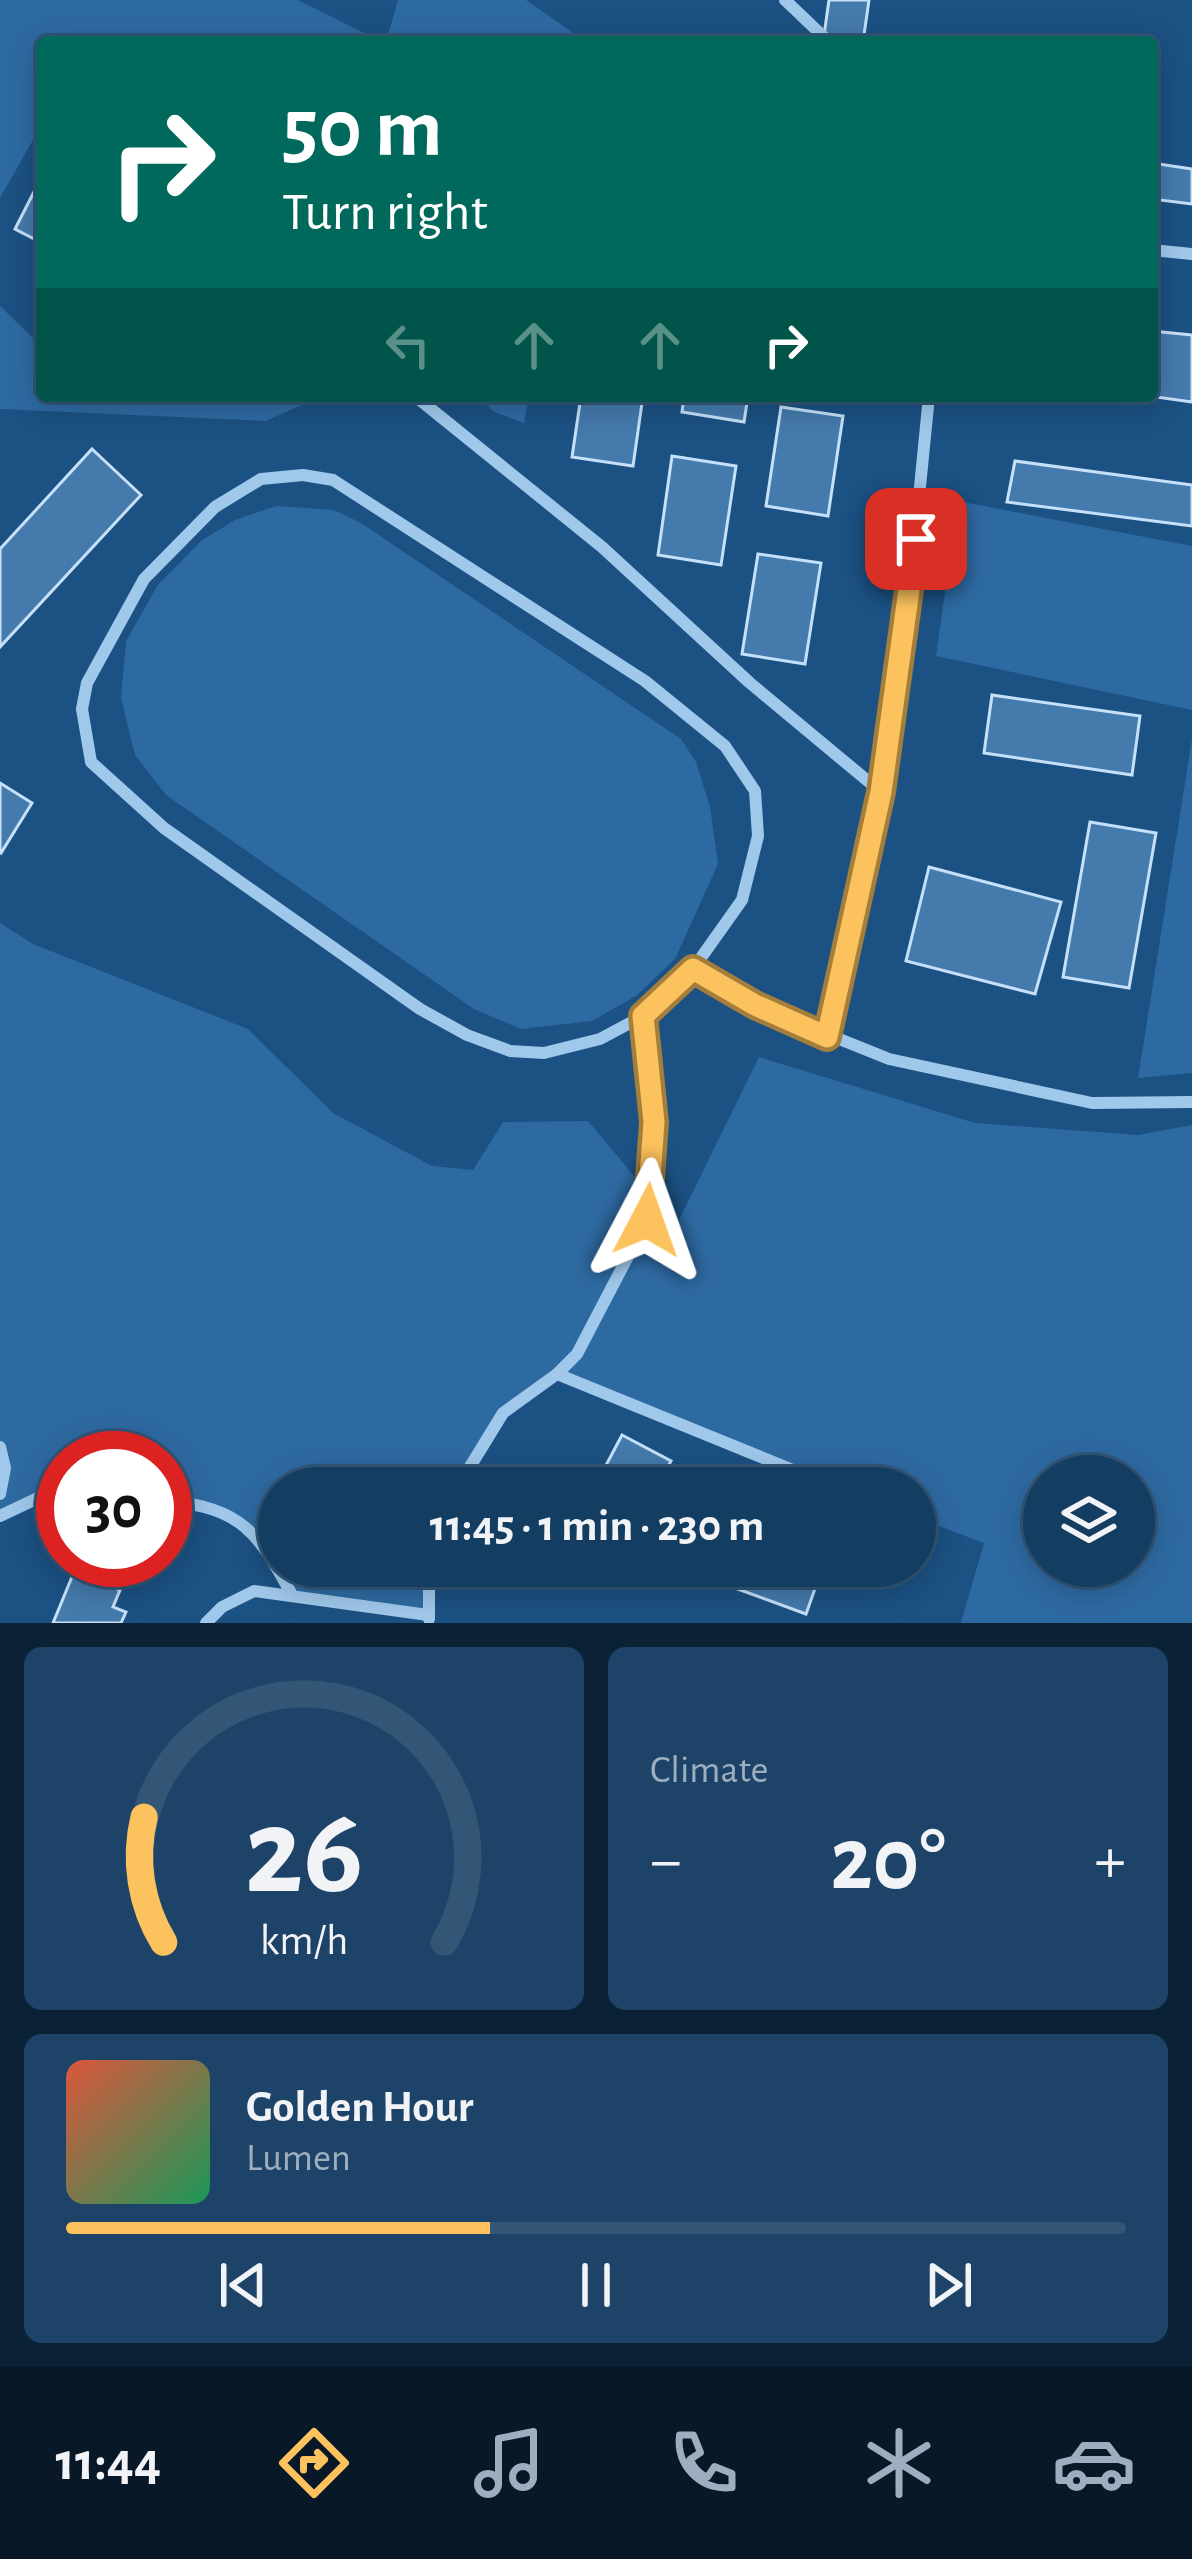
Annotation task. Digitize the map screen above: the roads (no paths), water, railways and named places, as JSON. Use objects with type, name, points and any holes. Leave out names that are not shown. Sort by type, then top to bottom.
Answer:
[{"type":"street","points":[[785,0],[823,36]]},
{"type":"street","points":[[1158,251],[1192,254]]},
{"type":"street","points":[[423,402],[602,547],[750,683],[881,792]]},
{"type":"street","points":[[827,1037],[881,792],[907,618],[928,402]]},
{"type":"street","points":[[261,478],[333,480],[645,681],[725,746],[754,791],[758,836],[742,900],[693,969],[643,1016],[600,1039],[544,1053],[509,1051],[420,1009],[164,828],[91,762],[82,709],[86,683],[144,579],[215,507],[261,478]]},
{"type":"street","points":[[693,969],[755,1005],[889,1059],[1092,1103],[1192,1102]]},
{"type":"street","points":[[471,1467],[503,1413],[577,1354],[647,1220],[654,1122],[643,1016]]},
{"type":"street","points":[[557,1374],[785,1467]]},
{"type":"street","points":[[0,1447],[5,1468],[0,1494]]},
{"type":"street","points":[[0,1516],[36,1499]]},
{"type":"street","points":[[192,1507],[233,1517],[262,1539],[292,1595]]},
{"type":"street","points":[[206,1623],[222,1606],[254,1591],[429,1619],[429,1587]]}]
